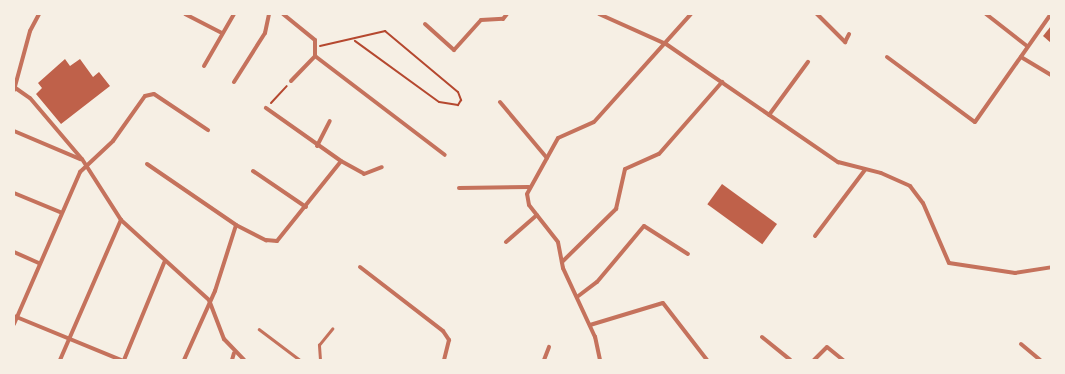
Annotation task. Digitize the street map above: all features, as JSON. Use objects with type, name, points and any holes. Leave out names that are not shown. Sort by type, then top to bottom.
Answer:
[{"type":"street","points":[[39,14],[30,31],[14,88],[30,98],[82,159],[121,220],[164,263],[209,300],[224,339],[234,353],[244,360]]},
{"type":"street","points":[[185,14],[222,33]]},
{"type":"street","points":[[204,66],[234,14]]},
{"type":"street","points":[[234,82],[265,33],[269,14]]},
{"type":"street","points":[[283,14],[306,31],[317,47],[315,56],[291,81]]},
{"type":"street","points":[[425,24],[454,50],[481,20],[503,19],[506,14]]},
{"type":"street","points":[[599,14],[666,44],[838,162],[895,178],[918,194],[949,263],[1015,273],[1051,267]]},
{"type":"street","points":[[600,360],[590,325],[562,262],[558,242],[537,215],[527,199],[530,187],[558,138],[594,122],[666,44],[691,14]]},
{"type":"street","points":[[817,14],[845,42],[849,34]]},
{"type":"street","points":[[986,14],[1027,46]]},
{"type":"street","points":[[887,57],[975,122],[1027,46],[1051,14]]},
{"type":"street","points":[[315,56],[445,155]]},
{"type":"street","points":[[1021,56],[1051,75]]},
{"type":"street","points":[[769,115],[808,62]]},
{"type":"street","points":[[562,262],[616,209],[625,169],[659,154],[722,82]]},
{"type":"street","points":[[14,324],[60,212],[86,165],[113,141],[149,93],[208,130]]},
{"type":"street","points":[[500,102],[547,158]]},
{"type":"street","points":[[266,108],[317,146],[364,174],[382,167]]},
{"type":"street","points":[[317,146],[330,121]]},
{"type":"street","points":[[14,131],[82,159]]},
{"type":"street","points":[[147,164],[236,225],[266,240],[281,238],[342,162]]},
{"type":"street","points":[[815,236],[865,170]]},
{"type":"street","points":[[253,171],[306,207]]},
{"type":"street","points":[[459,188],[530,187]]},
{"type":"street","points":[[14,193],[60,212]]},
{"type":"street","points":[[506,242],[537,215]]},
{"type":"street","points":[[60,360],[121,220]]},
{"type":"street","points":[[184,360],[209,300],[236,225]]},
{"type":"street","points":[[577,297],[597,282],[644,226],[688,254]]},
{"type":"street","points":[[14,252],[39,263]]},
{"type":"street","points":[[16,317],[122,360],[164,263]]},
{"type":"street","points":[[360,267],[443,331],[449,340],[444,360]]},
{"type":"street","points":[[590,325],[663,303],[707,360]]},
{"type":"street","points":[[762,337],[790,360]]},
{"type":"street","points":[[1021,344],[1040,360]]},
{"type":"street","points":[[544,360],[549,347]]},
{"type":"street","points":[[814,360],[827,348],[843,360]]},
{"type":"street","points":[[232,360],[234,353]]},
{"type":"lane","points":[[259,329],[300,360]]},
{"type":"lane","points":[[320,360],[319,345],[332,330]]},
{"type":"path","points":[[317,47],[355,41],[386,31],[454,89],[461,100],[458,105],[439,102],[355,41]]},
{"type":"path","points":[[266,108],[291,81]]},
{"type":"building","points":[[1051,26],[1051,43],[1043,36]]},
{"type":"building","points":[[65,59],[70,66],[80,59],[93,77],[99,72],[110,86],[61,124],[36,94],[42,88],[38,83]]},
{"type":"building","points":[[722,184],[777,224],[762,244],[707,204]]}]
